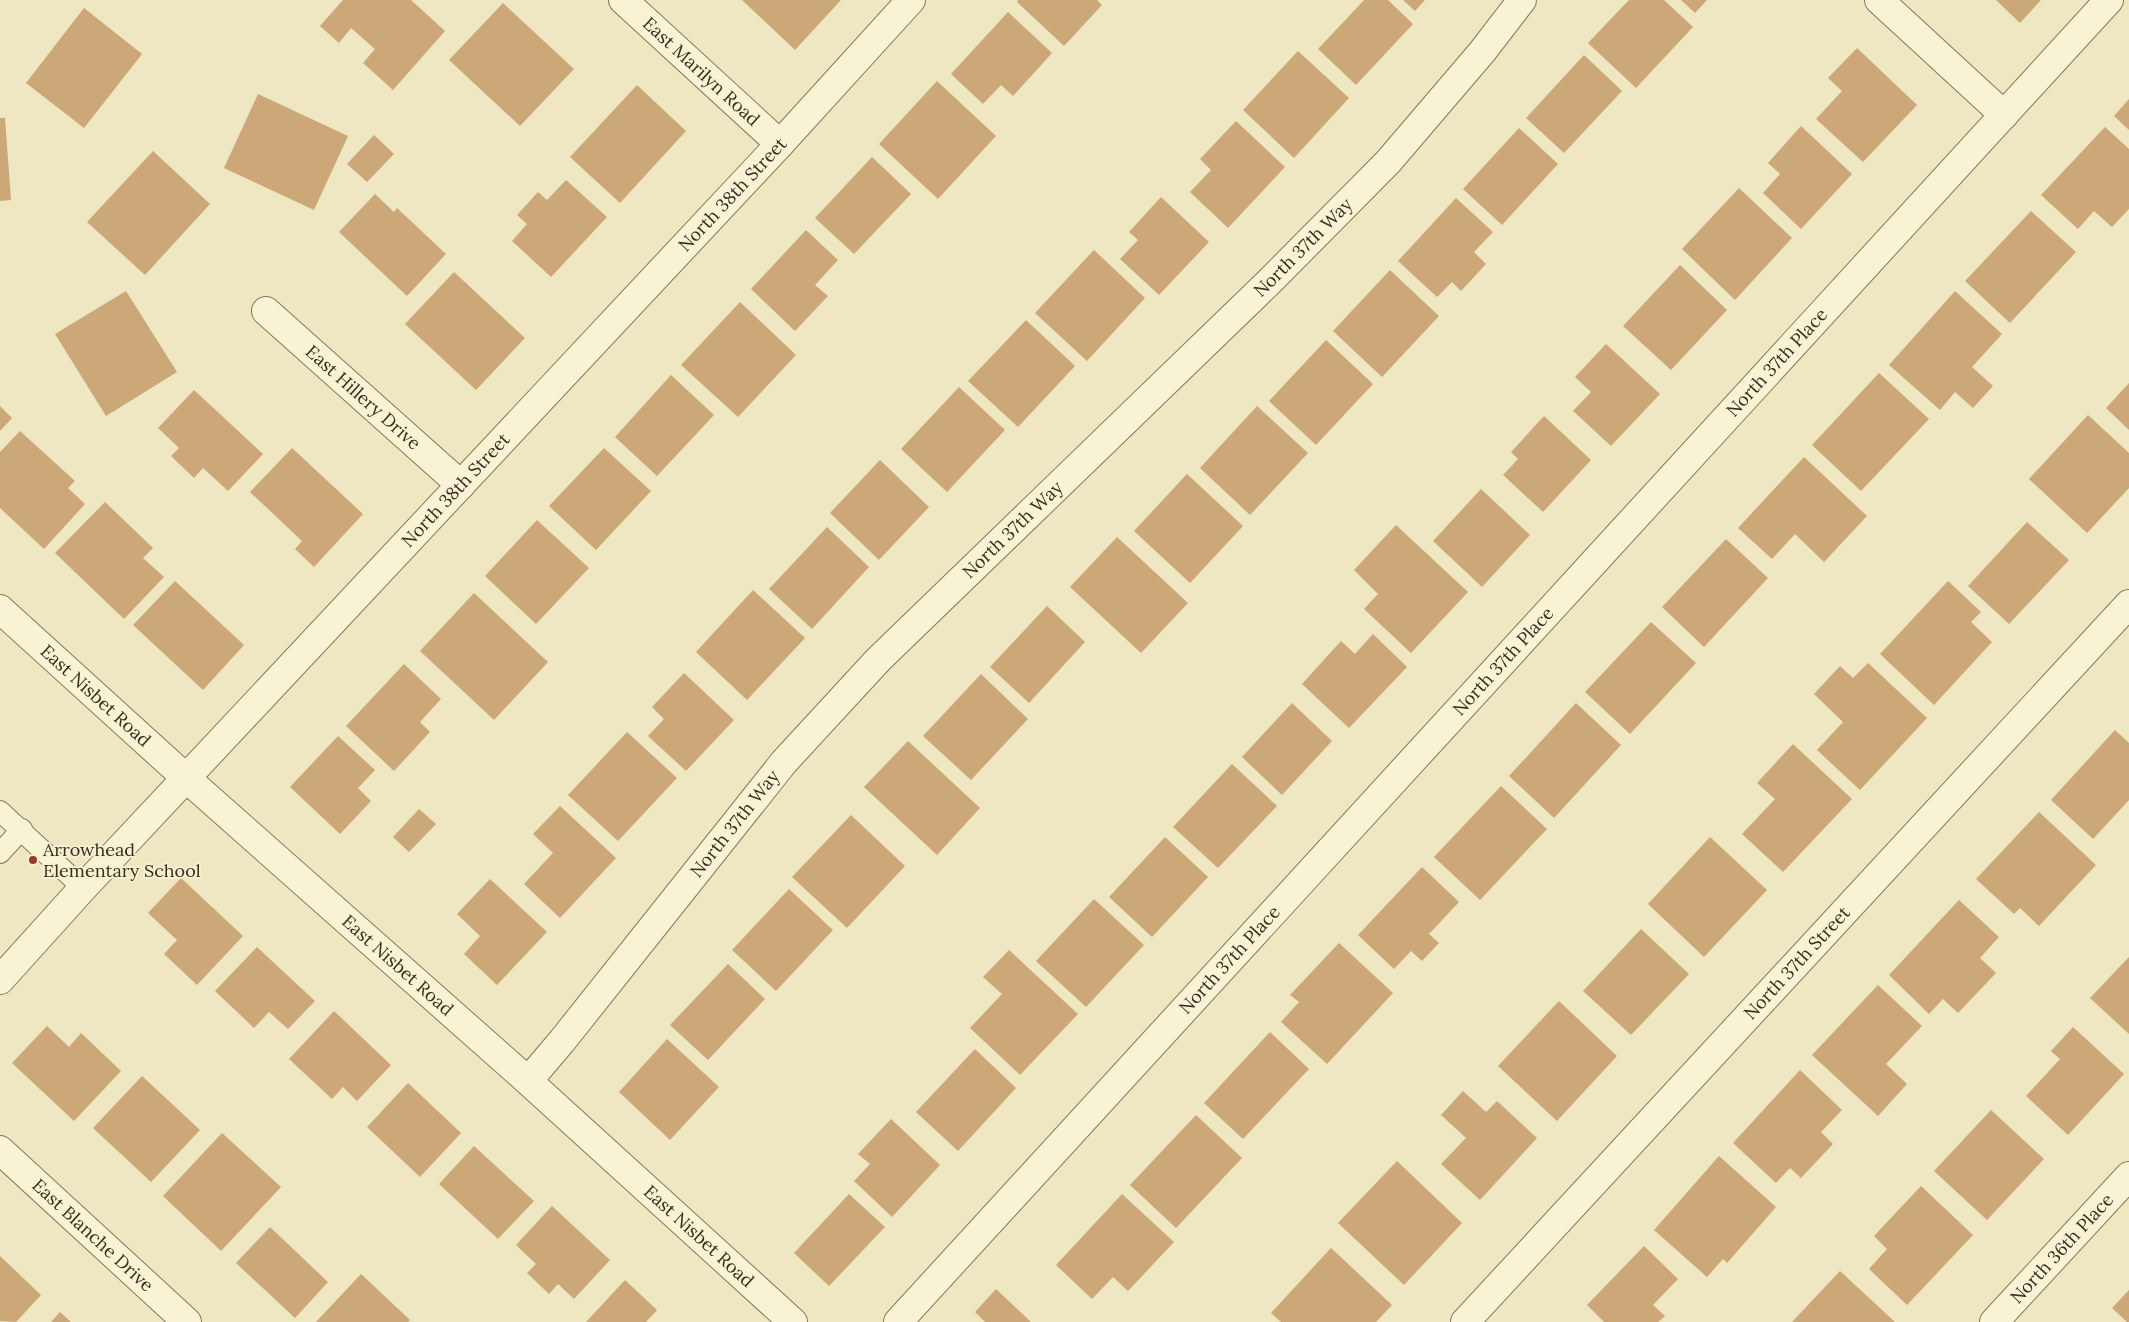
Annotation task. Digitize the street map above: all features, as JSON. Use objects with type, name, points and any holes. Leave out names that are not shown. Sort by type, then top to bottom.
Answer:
[{"type":"street","name":"East Marilyn Road","points":[[622,0],[780,144]]},
{"type":"street","name":"North 38th Street","points":[[0,980],[83,888],[780,144],[911,0]]},
{"type":"street","name":"North 37th Way","points":[[528,1081],[568,1034],[784,762],[878,660],[1270,281],[1388,162],[1482,52],[1522,0]]},
{"type":"street","points":[[1879,0],[2004,115]]},
{"type":"street","name":"North 37th Place","points":[[898,1322],[2109,0]]},
{"type":"street","name":"East Hillery Drive","points":[[266,310],[461,485]]},
{"type":"street","name":"North 37th Street","points":[[1466,1322],[2129,604]]},
{"type":"street","name":"East Nisbet Road","points":[[0,609],[186,778],[528,1081],[793,1322]]},
{"type":"street","name":"East Blanche Drive","points":[[0,1150],[187,1322]]},
{"type":"street","name":"North 36th Place","points":[[1994,1322],[2129,1176]]},
{"type":"lane","points":[[0,811],[22,829],[83,888]]},
{"type":"lane","points":[[0,853],[22,829]]},
{"type":"building","points":[[343,0],[411,0],[445,31],[393,90],[363,63],[375,49],[351,28],[339,43],[320,26]]},
{"type":"building","points":[[742,0],[841,0],[795,50]]},
{"type":"building","points":[[1018,0],[1097,0],[1102,5],[1064,46],[1017,2]]},
{"type":"building","points":[[1364,0],[1388,0],[1413,24],[1356,85],[1318,49]]},
{"type":"building","points":[[1403,0],[1425,0],[1415,11]]},
{"type":"building","points":[[1629,0],[1664,0],[1693,27],[1636,88],[1588,43]]},
{"type":"building","points":[[1681,0],[1707,0],[1695,13]]},
{"type":"building","points":[[1996,0],[2041,0],[2020,23]]},
{"type":"building","points":[[503,3],[574,69],[520,126],[449,60]]},
{"type":"building","points":[[84,8],[142,54],[84,128],[26,83]]},
{"type":"building","points":[[1008,12],[1052,53],[1013,96],[1001,85],[983,104],[951,74]]},
{"type":"building","points":[[1857,48],[1917,105],[1863,162],[1816,119],[1842,91],[1828,78]]},
{"type":"building","points":[[1298,51],[1349,98],[1294,158],[1243,110]]},
{"type":"building","points":[[1584,55],[1622,91],[1564,153],[1526,118]]},
{"type":"building","points":[[937,81],[996,136],[938,199],[879,144]]},
{"type":"building","points":[[637,85],[686,131],[620,203],[570,157]]},
{"type":"building","points":[[258,94],[348,136],[314,210],[224,168]]},
{"type":"building","points":[[2129,99],[2129,130],[2114,116]]},
{"type":"building","points":[[0,118],[5,118],[11,200],[0,201]]},
{"type":"building","points":[[1236,121],[1285,167],[1228,228],[1190,192],[1211,170],[1200,159]]},
{"type":"building","points":[[1801,126],[1852,174],[1801,229],[1763,193],[1780,174],[1768,163]]},
{"type":"building","points":[[2105,127],[2129,149],[2129,209],[2112,227],[2094,211],[2078,229],[2041,195]]},
{"type":"building","points":[[1519,128],[1558,164],[1502,225],[1463,189]]},
{"type":"building","points":[[374,135],[394,154],[367,182],[347,164]]},
{"type":"building","points":[[153,151],[210,204],[145,275],[87,222]]},
{"type":"building","points":[[872,157],[911,194],[854,254],[815,218]]},
{"type":"building","points":[[566,180],[607,217],[551,277],[512,241],[527,224],[517,215],[538,192],[547,200]]},
{"type":"building","points":[[1739,188],[1792,238],[1735,300],[1682,249]]},
{"type":"building","points":[[375,194],[394,212],[397,208],[446,254],[407,296],[339,232]]},
{"type":"building","points":[[1161,197],[1209,242],[1159,295],[1120,259],[1138,240],[1129,232]]},
{"type":"building","points":[[1456,198],[1493,232],[1474,252],[1486,264],[1461,291],[1452,282],[1437,297],[1398,261]]},
{"type":"building","points":[[2031,211],[2076,252],[2010,323],[1965,281]]},
{"type":"building","points":[[806,230],[838,260],[815,285],[828,296],[795,331],[751,289]]},
{"type":"building","points":[[1094,250],[1145,298],[1087,361],[1035,313]]},
{"type":"building","points":[[1680,265],[1727,310],[1671,370],[1623,326]]},
{"type":"building","points":[[1390,270],[1439,316],[1382,377],[1333,331]]},
{"type":"building","points":[[454,272],[525,338],[476,390],[405,324]]},
{"type":"building","points":[[126,291],[177,372],[106,416],[55,334]]},
{"type":"building","points":[[1955,291],[2002,334],[1972,367],[1993,386],[1973,408],[1955,392],[1940,410],[1889,365]]},
{"type":"building","points":[[740,302],[796,355],[738,417],[681,365]]},
{"type":"building","points":[[1026,320],[1075,366],[1018,427],[968,381]]},
{"type":"building","points":[[1326,340],[1373,384],[1316,445],[1269,401]]},
{"type":"building","points":[[1606,344],[1660,394],[1611,446],[1573,411],[1591,392],[1575,377]]},
{"type":"building","points":[[1879,373],[1929,419],[1861,491],[1812,445]]},
{"type":"building","points":[[671,375],[714,415],[657,476],[615,437]]},
{"type":"building","points":[[2129,383],[2129,430],[2106,408]]},
{"type":"building","points":[[959,387],[1005,430],[947,492],[901,449]]},
{"type":"building","points":[[194,390],[263,454],[228,491],[203,468],[194,478],[171,456],[179,448],[158,428]]},
{"type":"building","points":[[0,406],[12,418],[0,431]]},
{"type":"building","points":[[1257,406],[1308,453],[1250,515],[1200,468]]},
{"type":"building","points":[[2088,415],[2129,453],[2129,488],[2087,533],[2029,479]]},
{"type":"building","points":[[1544,416],[1591,460],[1543,512],[1503,475],[1518,459],[1511,452]]},
{"type":"building","points":[[20,431],[75,481],[68,488],[85,504],[44,549],[0,508],[0,452]]},
{"type":"building","points":[[292,448],[363,514],[314,567],[295,549],[302,541],[250,492]]},
{"type":"building","points":[[604,448],[651,491],[596,550],[549,506]]},
{"type":"building","points":[[1804,457],[1867,516],[1824,562],[1795,534],[1772,559],[1738,528]]},
{"type":"building","points":[[880,460],[929,507],[879,560],[830,513]]},
{"type":"building","points":[[1187,474],[1243,526],[1190,583],[1134,531]]},
{"type":"building","points":[[1481,489],[1530,535],[1482,587],[1433,541]]},
{"type":"building","points":[[105,502],[153,548],[143,558],[164,577],[124,619],[55,553]]},
{"type":"building","points":[[537,520],[589,568],[536,624],[485,576]]},
{"type":"building","points":[[2027,522],[2069,560],[2009,624],[1968,586]]},
{"type":"building","points":[[1396,525],[1468,592],[1411,653],[1364,609],[1378,594],[1354,570]]},
{"type":"building","points":[[827,527],[869,567],[812,629],[769,589]]},
{"type":"building","points":[[1117,537],[1188,603],[1141,653],[1070,587]]},
{"type":"building","points":[[1726,539],[1768,578],[1704,647],[1662,607]]},
{"type":"building","points":[[175,581],[244,645],[203,690],[133,625]]},
{"type":"building","points":[[1948,581],[1981,612],[1971,622],[1992,642],[1934,705],[1880,654]]},
{"type":"building","points":[[753,590],[805,638],[747,700],[696,652]]},
{"type":"building","points":[[474,593],[548,662],[494,720],[420,651]]},
{"type":"building","points":[[1047,606],[1085,642],[1029,703],[990,667]]},
{"type":"building","points":[[1651,622],[1696,663],[1630,734],[1585,692]]},
{"type":"building","points":[[1373,634],[1407,667],[1349,728],[1302,684],[1341,641],[1355,654]]},
{"type":"building","points":[[1868,663],[1927,718],[1860,790],[1817,750],[1843,722],[1814,694],[1840,666],[1853,678]]},
{"type":"building","points":[[404,664],[441,699],[420,722],[430,732],[394,771],[346,726]]},
{"type":"building","points":[[684,673],[734,720],[686,771],[648,736],[664,719],[652,707]]},
{"type":"building","points":[[981,674],[1028,719],[971,780],[923,736]]},
{"type":"building","points":[[1292,703],[1332,741],[1282,795],[1242,757]]},
{"type":"building","points":[[1576,703],[1621,745],[1554,818],[1509,776]]},
{"type":"building","points":[[2115,730],[2129,743],[2129,800],[2093,839],[2051,800]]},
{"type":"building","points":[[627,732],[677,778],[618,841],[568,795]]},
{"type":"building","points":[[338,736],[375,770],[358,788],[371,801],[340,834],[290,787]]},
{"type":"building","points":[[908,741],[980,808],[937,855],[864,787]]},
{"type":"building","points":[[1793,744],[1852,799],[1783,872],[1742,834],[1775,799],[1757,783]]},
{"type":"building","points":[[1232,764],[1277,806],[1218,868],[1173,827]]},
{"type":"building","points":[[1501,786],[1547,829],[1480,900],[1434,857]]},
{"type":"building","points":[[560,806],[616,858],[560,918],[524,884],[553,853],[533,834]]},
{"type":"building","points":[[419,809],[436,824],[409,852],[393,837]]},
{"type":"building","points":[[2039,812],[2096,865],[2039,926],[2020,908],[2014,914],[1976,879]]},
{"type":"building","points":[[851,815],[905,866],[847,928],[792,877]]},
{"type":"building","points":[[1165,837],[1208,877],[1152,937],[1109,897]]},
{"type":"building","points":[[1710,837],[1767,890],[1704,957],[1648,904]]},
{"type":"building","points":[[1422,867],[1459,902],[1429,934],[1439,943],[1422,961],[1411,951],[1394,969],[1358,935]]},
{"type":"building","points":[[181,878],[243,936],[197,985],[164,954],[177,940],[148,913]]},
{"type":"building","points":[[490,879],[547,932],[497,985],[464,954],[480,936],[457,914]]},
{"type":"building","points":[[789,889],[833,930],[776,991],[732,950]]},
{"type":"building","points":[[1094,899],[1144,945],[1086,1007],[1036,961]]},
{"type":"building","points":[[1959,900],[1999,937],[1980,958],[1996,973],[1958,1013],[1943,999],[1929,1014],[1889,975]]},
{"type":"building","points":[[1641,929],[1689,974],[1631,1035],[1583,991]]},
{"type":"building","points":[[1339,943],[1393,993],[1327,1064],[1281,1022],[1299,1002],[1290,995]]},
{"type":"building","points":[[257,947],[315,1001],[288,1029],[269,1012],[254,1028],[215,991]]},
{"type":"building","points":[[1009,950],[1078,1014],[1020,1075],[970,1028],[1002,994],[983,977]]},
{"type":"building","points":[[2129,957],[2129,1034],[2090,998]]},
{"type":"building","points":[[728,964],[765,999],[708,1060],[670,1025]]},
{"type":"building","points":[[1878,985],[1922,1026],[1886,1064],[1907,1084],[1878,1116],[1812,1055]]},
{"type":"building","points":[[1559,1001],[1617,1056],[1557,1121],[1498,1066]]},
{"type":"building","points":[[334,1011],[391,1065],[357,1101],[343,1087],[332,1099],[289,1059]]},
{"type":"building","points":[[47,1026],[69,1047],[81,1033],[121,1071],[74,1121],[12,1063]]},
{"type":"building","points":[[2073,1027],[2124,1074],[2068,1135],[2026,1096],[2060,1059],[2051,1051]]},
{"type":"building","points":[[1270,1032],[1309,1069],[1243,1139],[1204,1103]]},
{"type":"building","points":[[667,1039],[719,1087],[670,1140],[619,1092]]},
{"type":"building","points":[[975,1049],[1016,1088],[958,1151],[916,1112]]},
{"type":"building","points":[[1800,1070],[1842,1110],[1821,1132],[1833,1144],[1801,1178],[1790,1168],[1776,1183],[1733,1143]]},
{"type":"building","points":[[142,1076],[200,1130],[151,1182],[93,1128]]},
{"type":"building","points":[[408,1083],[461,1133],[420,1177],[367,1127]]},
{"type":"building","points":[[1463,1091],[1486,1112],[1497,1101],[1537,1138],[1480,1200],[1441,1164],[1466,1138],[1441,1115]]},
{"type":"building","points":[[1991,1110],[2044,1159],[1987,1220],[1934,1171]]},
{"type":"building","points":[[1196,1115],[1242,1158],[1176,1228],[1130,1185]]},
{"type":"building","points":[[891,1119],[940,1165],[892,1217],[854,1181],[870,1164],[858,1154]]},
{"type":"building","points":[[222,1133],[281,1187],[221,1251],[163,1196]]},
{"type":"building","points":[[474,1146],[534,1201],[498,1239],[439,1184]]},
{"type":"building","points":[[1719,1156],[1776,1207],[1727,1263],[1723,1259],[1707,1277],[1654,1230]]},
{"type":"building","points":[[1397,1161],[1462,1223],[1404,1285],[1338,1223]]},
{"type":"building","points":[[1921,1186],[1973,1235],[1907,1305],[1869,1269],[1887,1249],[1874,1236]]},
{"type":"building","points":[[849,1194],[885,1227],[829,1286],[794,1253]]},
{"type":"building","points":[[1122,1194],[1174,1242],[1128,1291],[1113,1277],[1092,1299],[1056,1265]]},
{"type":"building","points":[[552,1206],[610,1260],[574,1299],[558,1284],[549,1294],[527,1273],[536,1264],[516,1245]]},
{"type":"building","points":[[270,1227],[328,1282],[295,1318],[236,1263]]},
{"type":"building","points":[[1644,1246],[1678,1279],[1653,1305],[1665,1316],[1658,1322],[1604,1322],[1587,1305]]},
{"type":"building","points":[[1331,1248],[1392,1305],[1376,1322],[1281,1322],[1271,1313]]},
{"type":"building","points":[[0,1256],[41,1295],[16,1322],[0,1321]]},
{"type":"building","points":[[1840,1271],[1895,1322],[1792,1322]]},
{"type":"building","points":[[361,1274],[410,1320],[408,1322],[316,1322]]},
{"type":"building","points":[[625,1280],[657,1310],[646,1322],[586,1322]]},
{"type":"building","points":[[996,1289],[1031,1322],[985,1322],[975,1312]]},
{"type":"building","points":[[2129,1290],[2129,1322],[2127,1322],[2112,1308]]},
{"type":"building","points":[[60,1312],[71,1322],[51,1322]]},
{"type":"place","name":"Arrowhead Elementary School","points":[[33,860]]}]
